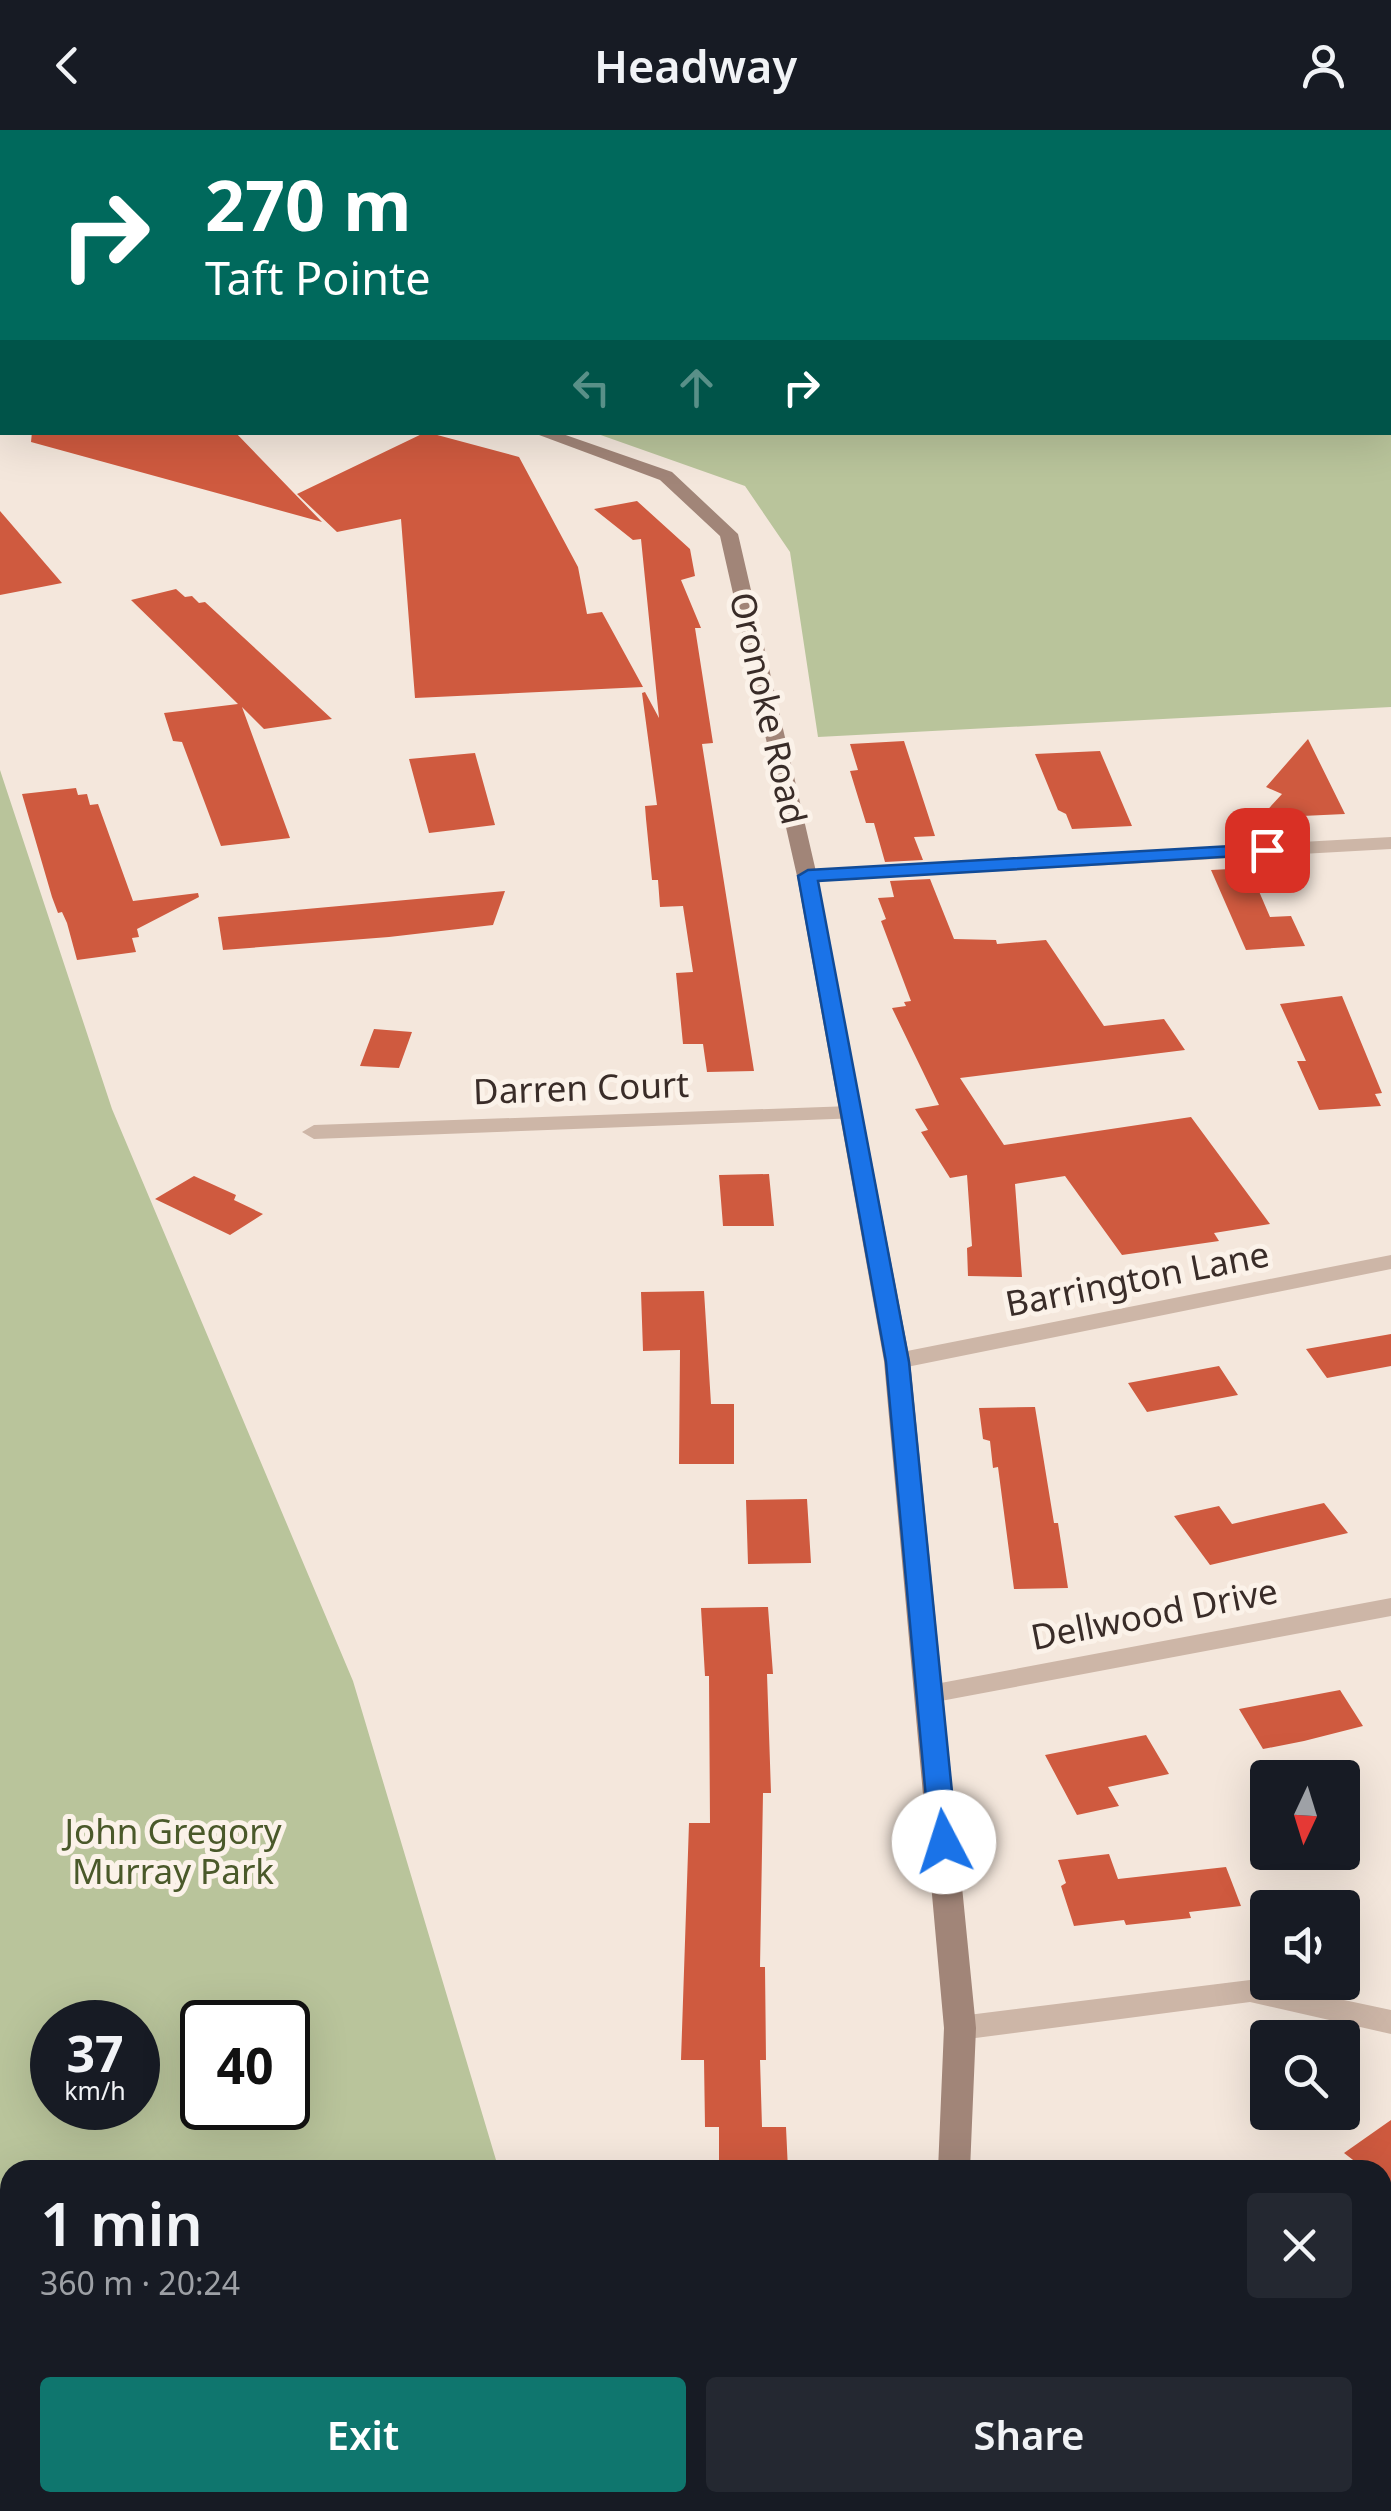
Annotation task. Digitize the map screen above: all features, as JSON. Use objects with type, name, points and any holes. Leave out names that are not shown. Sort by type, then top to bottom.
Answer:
[{"type":"street","name":"Oronoke Road","points":[[548,435],[666,476],[729,534],[808,876],[898,1362],[960,2028],[954,2160]]},
{"type":"street","points":[[808,876],[1391,843]]},
{"type":"street","name":"Darren Court","points":[[314,1132],[851,1112]]},
{"type":"street","name":"Barrington Lane","points":[[898,1362],[1391,1262]]},
{"type":"street","name":"Dellwood Drive","points":[[930,1694],[1391,1606]]},
{"type":"street","points":[[960,2028],[1250,1992],[1391,2022]]},
{"type":"green space","points":[[601,435],[1391,435],[1391,707],[818,737],[790,552],[745,486]]},
{"type":"green space","name":"John Gregory Murray Park","points":[[0,770],[112,1109],[353,1681],[496,2160],[0,2160]]},
{"type":"building","points":[[32,435],[238,435],[322,522],[31,442]]},
{"type":"building","points":[[420,435],[437,435],[519,457],[578,567],[587,614],[602,612],[643,687],[415,698],[401,519],[337,532],[297,494]]},
{"type":"building","points":[[637,501],[690,549],[695,576],[681,580],[701,628],[695,628],[713,743],[702,744],[754,1071],[707,1072],[703,1044],[683,1044],[676,973],[693,972],[683,906],[660,907],[658,880],[652,880],[646,819],[645,806],[657,805],[642,693],[645,692],[659,718],[641,539],[633,540],[594,509]]},
{"type":"building","points":[[0,511],[62,583],[0,595]]},
{"type":"building","points":[[176,589],[185,597],[205,602],[332,719],[264,729],[242,707],[290,838],[221,846],[182,742],[173,741],[164,713],[238,704],[131,600]]},
{"type":"building","points":[[1308,739],[1345,814],[1260,818],[1282,794],[1266,787]]},
{"type":"building","points":[[904,741],[935,836],[914,837],[923,860],[885,862],[874,823],[866,823],[850,771],[858,770],[850,744]]},
{"type":"building","points":[[1100,751],[1132,826],[1072,829],[1066,814],[1058,810],[1035,754]]},
{"type":"building","points":[[475,753],[495,825],[429,833],[409,759]]},
{"type":"building","points":[[76,788],[78,795],[87,794],[90,805],[98,804],[133,901],[198,893],[199,897],[137,929],[139,937],[132,938],[136,952],[77,960],[67,923],[52,897],[22,794]]},
{"type":"building","points":[[1249,868],[1270,917],[1291,916],[1305,946],[1246,950],[1211,870]]},
{"type":"building","points":[[930,879],[954,939],[996,940],[997,944],[1046,940],[1104,1026],[1164,1019],[1185,1050],[960,1078],[1004,1145],[1191,1117],[1270,1224],[1214,1233],[1219,1241],[1122,1255],[1065,1176],[1015,1184],[1022,1277],[968,1276],[967,1248],[972,1246],[967,1175],[950,1178],[921,1132],[928,1130],[915,1109],[939,1105],[892,1008],[911,1001],[881,921],[886,919],[878,898],[894,897],[890,881]]},
{"type":"building","points":[[505,891],[493,925],[389,937],[223,950],[218,917]]},
{"type":"building","points":[[1342,996],[1382,1093],[1375,1094],[1381,1106],[1319,1110],[1297,1061],[1306,1061],[1280,1004]]},
{"type":"building","points":[[374,1029],[412,1032],[399,1068],[360,1066]]},
{"type":"building","points":[[769,1174],[774,1226],[723,1226],[719,1175]]},
{"type":"building","points":[[194,1176],[236,1195],[234,1200],[263,1214],[230,1235],[155,1199]]},
{"type":"building","points":[[704,1291],[711,1404],[734,1404],[734,1464],[679,1464],[680,1350],[643,1351],[641,1292]]},
{"type":"building","points":[[1391,1334],[1391,1366],[1327,1378],[1306,1349]]},
{"type":"building","points":[[1219,1366],[1238,1395],[1147,1412],[1128,1383]]},
{"type":"building","points":[[1035,1407],[1068,1588],[1014,1589],[998,1467],[993,1468],[990,1441],[983,1439],[979,1408]]},
{"type":"building","points":[[807,1499],[811,1563],[748,1564],[746,1500]]},
{"type":"building","points":[[1324,1503],[1348,1533],[1210,1565],[1174,1516],[1219,1506],[1232,1524]]},
{"type":"building","points":[[768,1607],[773,1674],[767,1674],[771,1793],[763,1793],[760,1967],[765,1967],[766,2060],[760,2060],[762,2127],[786,2127],[788,2160],[719,2160],[719,2127],[705,2127],[704,2060],[681,2060],[689,1823],[710,1823],[709,1676],[705,1676],[701,1608]]},
{"type":"building","points":[[1340,1690],[1363,1726],[1263,1749],[1239,1709]]},
{"type":"building","points":[[1146,1735],[1169,1774],[1108,1787],[1119,1806],[1077,1815],[1045,1755]]},
{"type":"building","points":[[1109,1854],[1118,1879],[1226,1867],[1241,1906],[1189,1912],[1191,1918],[1074,1926],[1061,1886],[1066,1883],[1058,1860]]},
{"type":"building","points":[[1391,2120],[1391,2160],[1353,2160],[1344,2153]]},
{"type":"route","points":[[944,1842],[898,1362],[808,876],[1267,850]]}]
